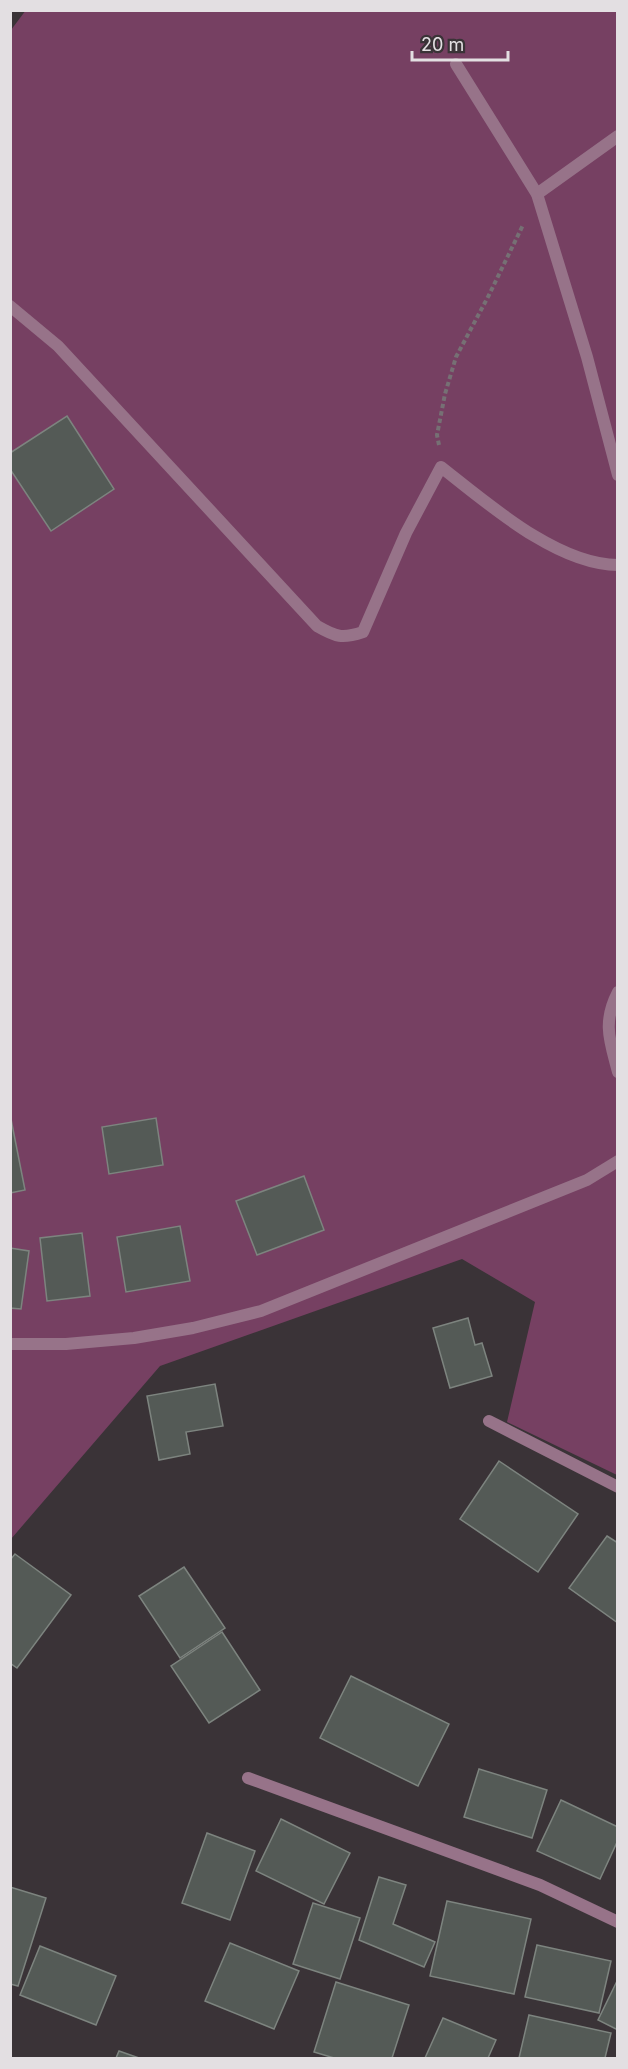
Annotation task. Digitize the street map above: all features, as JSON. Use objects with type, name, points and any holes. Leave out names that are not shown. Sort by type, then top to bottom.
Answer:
[{"type":"street","points":[[456,64],[537,194],[587,357],[618,475]]},
{"type":"street","points":[[537,194],[618,136]]},
{"type":"street","points":[[10,306],[58,346],[317,626],[332,635],[346,637],[363,632],[406,533],[441,467],[509,519],[557,548],[601,565],[618,565]]},
{"type":"street","points":[[618,992],[612,1003],[607,1028],[618,1072]]},
{"type":"street","points":[[10,1344],[66,1344],[134,1338],[193,1328],[261,1311],[587,1180],[618,1161]]},
{"type":"street","points":[[489,1421],[618,1487]]},
{"type":"street","points":[[248,1778],[540,1885],[618,1922]]},
{"type":"path","points":[[441,467],[437,435],[445,394],[456,357],[489,295],[537,194]]},
{"type":"shaded area","points":[[26,10],[617,11],[617,1475],[507,1422],[535,1302],[462,1259],[160,1366],[11,1539],[11,30]]},
{"type":"building","points":[[67,416],[114,489],[51,531],[10,469],[10,453]]},
{"type":"building","points":[[10,1114],[25,1190],[10,1193]]},
{"type":"building","points":[[156,1118],[163,1165],[109,1174],[102,1127]]},
{"type":"building","points":[[304,1176],[324,1230],[257,1255],[236,1201]]},
{"type":"building","points":[[180,1226],[190,1281],[126,1292],[117,1237]]},
{"type":"building","points":[[82,1233],[90,1296],[47,1301],[40,1238]]},
{"type":"building","points":[[10,1248],[29,1251],[21,1309],[10,1308]]},
{"type":"building","points":[[468,1318],[475,1345],[482,1343],[492,1376],[450,1388],[433,1328]]},
{"type":"building","points":[[215,1384],[223,1426],[186,1432],[190,1454],[159,1460],[147,1396]]},
{"type":"building","points":[[499,1461],[578,1514],[538,1572],[460,1519]]},
{"type":"building","points":[[607,1536],[618,1543],[618,1623],[569,1588]]},
{"type":"building","points":[[15,1554],[71,1595],[17,1668],[10,1663],[10,1560]]},
{"type":"building","points":[[184,1567],[225,1628],[180,1658],[139,1596]]},
{"type":"building","points":[[222,1632],[260,1690],[209,1723],[171,1666]]},
{"type":"building","points":[[351,1676],[449,1724],[418,1786],[320,1738]]},
{"type":"building","points":[[479,1769],[547,1790],[532,1838],[464,1817]]},
{"type":"building","points":[[561,1800],[618,1827],[618,1840],[600,1879],[537,1851]]},
{"type":"building","points":[[281,1819],[350,1853],[324,1904],[256,1871]]},
{"type":"building","points":[[207,1833],[255,1851],[230,1920],[182,1903]]},
{"type":"building","points":[[379,1877],[406,1885],[393,1924],[435,1942],[424,1967],[359,1940]]},
{"type":"building","points":[[10,1887],[46,1898],[18,1986],[10,1984]]},
{"type":"building","points":[[447,1901],[531,1919],[514,1994],[430,1976]]},
{"type":"building","points":[[313,1903],[360,1918],[340,1979],[293,1964]]},
{"type":"building","points":[[230,1943],[299,1971],[274,2029],[205,2001]]},
{"type":"building","points":[[537,1945],[611,1961],[599,2013],[525,1997]]},
{"type":"building","points":[[40,1946],[116,1976],[96,2025],[20,1995]]},
{"type":"building","points":[[618,1979],[618,2030],[598,2020]]},
{"type":"building","points":[[336,1982],[409,2005],[392,2058],[334,2058],[314,2052]]},
{"type":"building","points":[[529,2015],[611,2033],[605,2058],[519,2058]]},
{"type":"building","points":[[443,2018],[496,2040],[488,2058],[425,2058]]},
{"type":"building","points":[[119,2051],[139,2058],[116,2058]]}]
